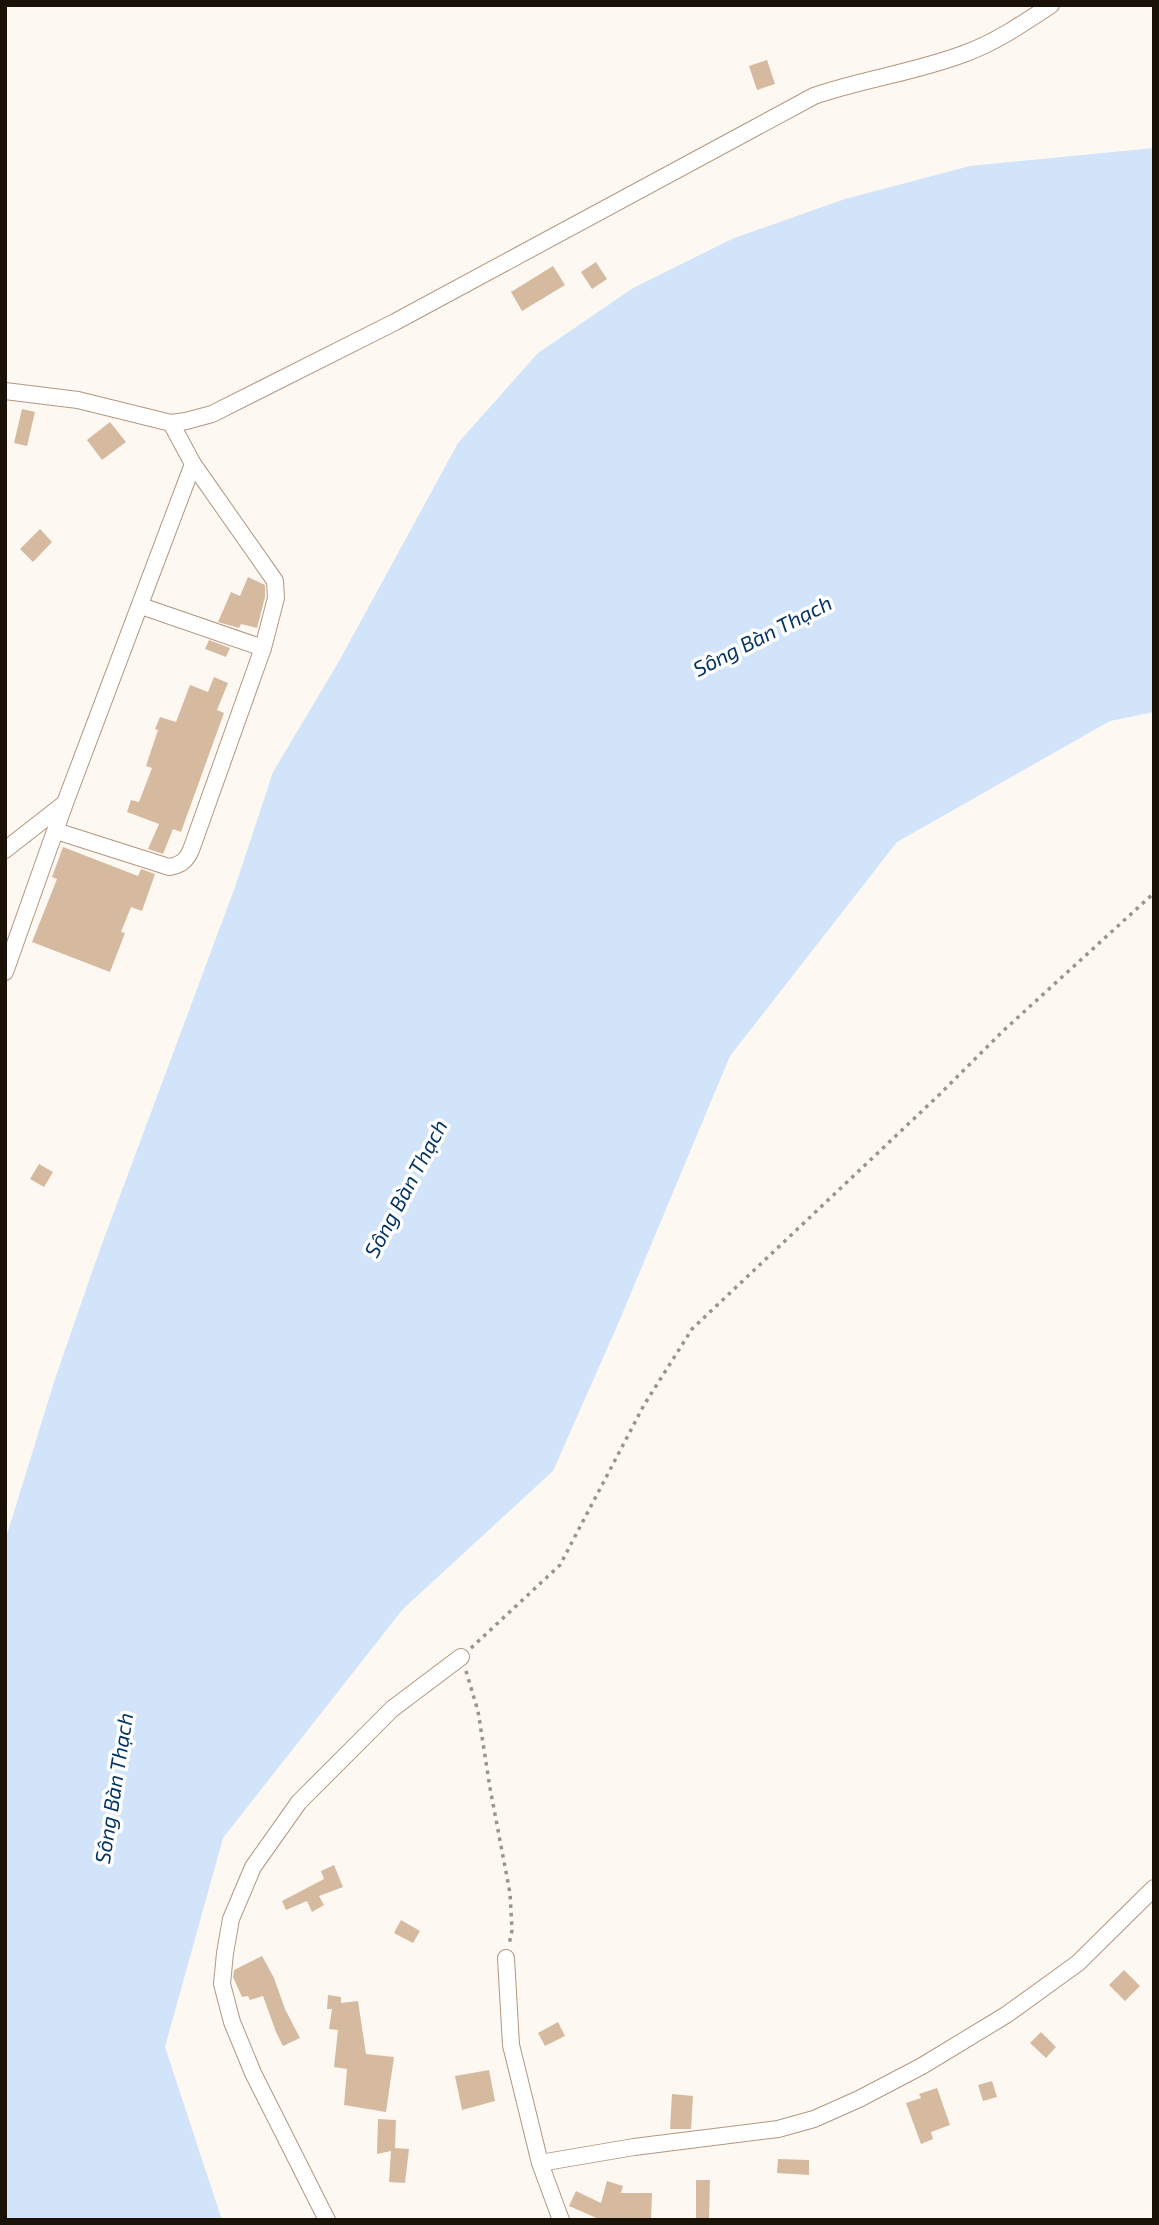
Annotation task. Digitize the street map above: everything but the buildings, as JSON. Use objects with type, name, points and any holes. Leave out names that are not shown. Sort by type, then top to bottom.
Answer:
[{"type":"street","points":[[5,391],[78,400],[118,408],[171,424],[212,414],[395,322],[814,96],[964,54],[1016,28],[1051,5]]},
{"type":"street","points":[[56,831],[169,867],[180,866],[191,850],[263,648],[276,598],[275,581],[193,464],[171,424]]},
{"type":"street","points":[[5,972],[65,803],[193,464]]},
{"type":"street","points":[[141,606],[263,648]]},
{"type":"street","points":[[5,850],[65,803]]},
{"type":"street","points":[[327,2220],[253,2073],[232,2022],[222,1984],[231,1919],[253,1867],[299,1802],[392,1709],[461,1657]]},
{"type":"street","points":[[540,2163],[634,2147],[778,2129],[814,2119],[859,2099],[922,2066],[1006,2015],[1078,1963],[1154,1888]]},
{"type":"street","points":[[506,1958],[511,2045],[540,2163],[561,2220]]},
{"type":"path","points":[[506,1958],[512,1930],[510,1893],[478,1711],[461,1657],[560,1565],[644,1405],[692,1329],[1003,1031],[1154,893]]},
{"type":"water","name":"Sông Bàn Thạch","points":[[1154,148],[1154,712],[1110,721],[897,842],[730,1056],[618,1324],[553,1471],[403,1609],[223,1838],[165,2047],[222,2220],[5,2220],[5,1541],[55,1379],[99,1252],[235,887],[273,772],[338,663],[458,443],[538,353],[633,288],[734,238],[845,199],[970,166]]}]
